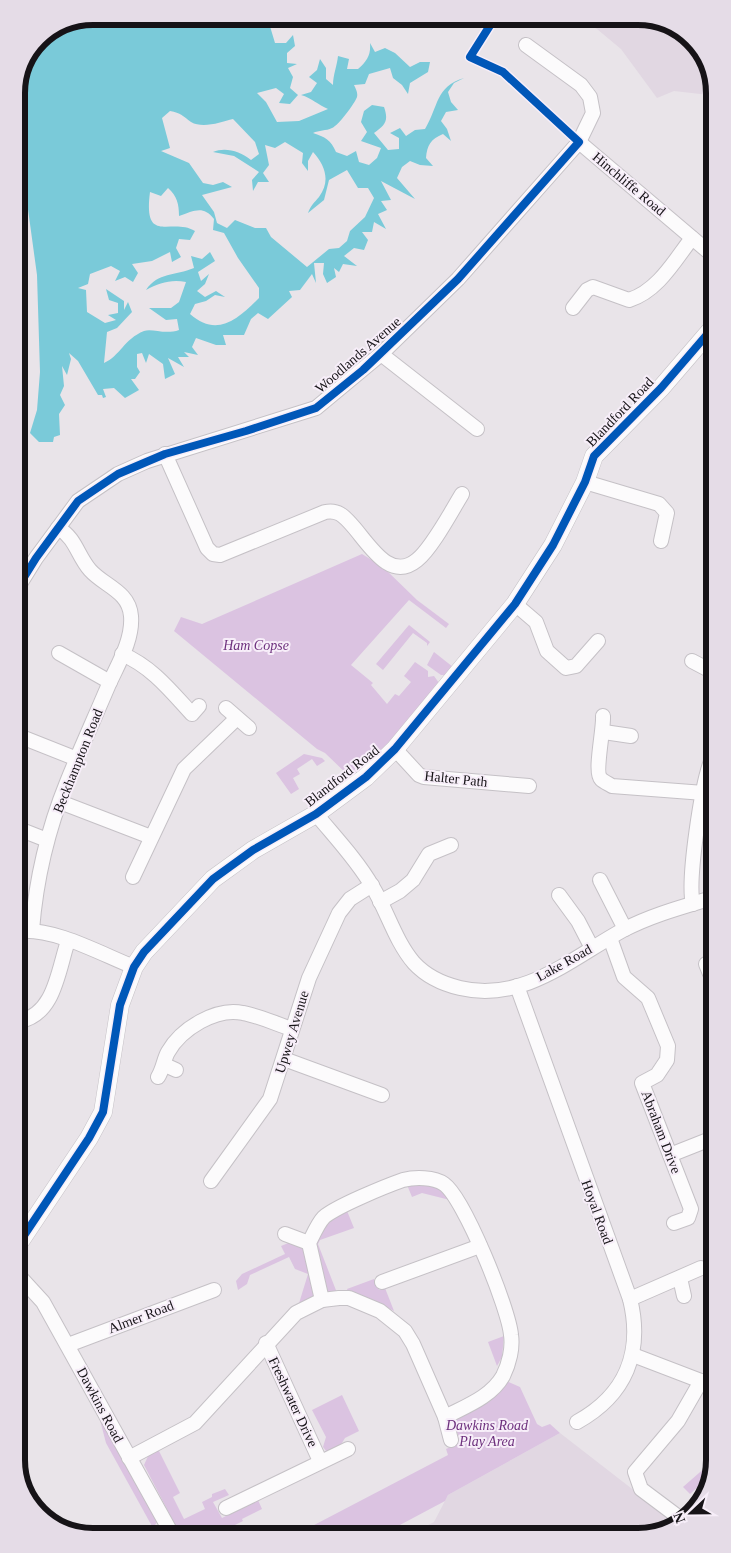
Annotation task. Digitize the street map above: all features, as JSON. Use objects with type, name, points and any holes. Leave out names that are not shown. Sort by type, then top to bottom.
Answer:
[{"type":"main road","name":"Blandford Road","points":[[25,1234],[90,1138],[103,1112],[120,1005],[134,967],[155,939],[213,879],[253,850],[316,814],[366,777],[395,749],[515,604],[553,546],[585,482],[594,456],[661,388],[706,336]]},
{"type":"street","points":[[526,45],[587,92],[593,113],[579,142]]},
{"type":"street","name":"Hinchliffe Road","points":[[579,142],[703,242]]},
{"type":"street","name":"Woodlands Avenue","points":[[25,576],[78,501],[118,474],[165,454],[316,408],[381,354],[458,279],[579,142]]},
{"type":"street","points":[[573,308],[587,290],[593,287],[629,300],[643,294],[703,242]]},
{"type":"street","points":[[381,354],[477,429]]},
{"type":"street","points":[[165,454],[207,548],[213,554],[220,555],[330,512],[341,514],[365,544],[382,559],[392,565],[403,566],[413,563],[425,552],[462,494]]},
{"type":"street","points":[[585,482],[659,504],[667,513],[666,528],[661,541]]},
{"type":"street","name":"Beckhampton Road","points":[[26,930],[35,900],[48,840],[60,802],[122,654],[131,627],[128,606],[124,597],[89,569],[77,546],[68,534],[58,528]]},
{"type":"street","points":[[515,604],[536,622],[547,651],[566,668],[576,666],[598,641]]},
{"type":"street","points":[[59,653],[110,682]]},
{"type":"street","points":[[122,654],[142,662],[164,682],[192,714],[199,706]]},
{"type":"street","points":[[692,662],[706,668]]},
{"type":"street","points":[[226,708],[249,728]]},
{"type":"street","points":[[603,716],[604,732],[597,769],[600,778],[612,786],[654,791],[704,793]]},
{"type":"street","points":[[133,877],[184,769],[237,718]]},
{"type":"street","points":[[604,732],[631,736]]},
{"type":"street","points":[[25,738],[77,759]]},
{"type":"street","name":"Halter Path","points":[[395,749],[419,775],[424,777],[529,786]]},
{"type":"street","points":[[693,904],[690,891],[691,872],[706,786]]},
{"type":"street","points":[[60,802],[151,837]]},
{"type":"street","name":"Lake Road","points":[[316,814],[372,886],[413,962],[428,976],[450,986],[476,992],[517,986],[554,972],[592,948],[658,914],[706,900]]},
{"type":"street","points":[[25,832],[48,840]]},
{"type":"street","points":[[380,902],[400,891],[412,880],[429,854],[451,845]]},
{"type":"street","points":[[600,880],[625,930]]},
{"type":"street","name":"Upwey Avenue","points":[[211,1181],[270,1099],[308,978],[339,913],[350,899],[372,886]]},
{"type":"street","points":[[559,895],[578,921],[592,948]]},
{"type":"street","points":[[26,930],[68,941],[134,967]]},
{"type":"street","name":"Abraham Drive","points":[[610,938],[624,977],[648,998],[668,1046],[667,1060],[657,1075],[642,1083],[691,1209],[688,1218],[674,1223]]},
{"type":"street","points":[[25,1019],[34,1016],[46,1006],[68,941]]},
{"type":"street","name":"Hoyal Road","points":[[517,986],[630,1299],[635,1319],[633,1355],[623,1378],[608,1399],[591,1414],[577,1422]]},
{"type":"street","points":[[166,1071],[167,1053],[178,1038],[207,1017],[242,1012],[292,1028]]},
{"type":"street","points":[[284,1059],[382,1094]]},
{"type":"street","points":[[670,1155],[706,1141]]},
{"type":"street","points":[[322,1300],[309,1243],[324,1217],[404,1180],[426,1178],[444,1184],[454,1196],[480,1246],[508,1319],[512,1336],[509,1359],[503,1375],[490,1392],[445,1417]]},
{"type":"street","points":[[285,1234],[309,1243]]},
{"type":"street","points":[[382,1282],[480,1246]]},
{"type":"street","points":[[630,1299],[701,1268]]},
{"type":"street","points":[[680,1278],[684,1296]]},
{"type":"street","name":"Dawkins Road","points":[[25,1286],[43,1302],[168,1528]]},
{"type":"street","name":"Almer Road","points":[[68,1345],[214,1290]]},
{"type":"street","name":"Freshwater Drive","points":[[129,1458],[195,1423],[266,1343],[296,1313],[322,1300],[338,1298],[354,1300],[380,1311],[398,1324],[413,1344],[445,1417],[450,1440]]},
{"type":"street","name":"Freshwater Drive","points":[[266,1343],[320,1461]]},
{"type":"street","points":[[633,1355],[706,1382]]},
{"type":"street","points":[[666,1508],[641,1489],[635,1472],[706,1386]]},
{"type":"street","name":"Freshwater Drive","points":[[226,1508],[348,1449]]},
{"type":"shaded area","points":[[589,25],[651,26],[676,36],[697,59],[705,80],[706,95],[674,91],[657,98],[621,49]]},
{"type":"shaded area","points":[[560,1433],[666,1515],[666,1522],[664,1523],[638,1528],[423,1528],[434,1522],[448,1495]]},
{"type":"green space","name":"Ham Copse","points":[[362,554],[383,567],[417,600],[449,624],[446,628],[409,600],[351,665],[373,683],[371,685],[387,704],[395,694],[399,696],[411,682],[404,676],[415,662],[428,671],[428,677],[434,676],[439,683],[391,743],[350,777],[325,753],[317,749],[174,631],[181,617],[202,624]]},
{"type":"green space","points":[[409,625],[430,642],[427,646],[427,643],[413,633],[383,670],[376,664]]},
{"type":"green space","points":[[434,652],[453,667],[447,675],[441,675],[427,665]]},
{"type":"green space","points":[[304,754],[322,758],[325,761],[317,766],[312,759],[297,769],[300,774],[293,778],[299,789],[291,794],[276,773]]},
{"type":"green space","points":[[426,1178],[458,1202],[422,1193],[412,1197],[405,1180]]},
{"type":"green space","points":[[345,1206],[354,1228],[320,1240],[318,1244],[339,1298],[296,1313],[308,1274],[295,1269],[289,1257],[250,1275],[247,1284],[238,1290],[236,1281],[242,1274],[285,1254],[281,1246],[298,1239],[309,1243],[324,1217]]},
{"type":"green space","points":[[374,1279],[379,1290],[385,1288],[394,1311],[371,1299],[348,1292],[347,1289]]},
{"type":"green space","points":[[504,1336],[502,1357],[497,1366],[488,1342]]},
{"type":"green space","name":"Dawkins Road Play Area","points":[[506,1381],[520,1387],[537,1424],[542,1427],[550,1424],[560,1433],[448,1495],[445,1501],[394,1528],[308,1528],[448,1455],[446,1449],[462,1442],[453,1425],[453,1420],[489,1402]]},
{"type":"green space","points":[[342,1395],[359,1431],[345,1438],[337,1451],[327,1452],[323,1447],[326,1437],[312,1410]]},
{"type":"green space","points":[[103,1417],[156,1518],[157,1522],[153,1528],[106,1443],[100,1420]]},
{"type":"green space","points":[[158,1449],[180,1493],[173,1497],[184,1519],[205,1509],[202,1502],[212,1497],[212,1494],[225,1489],[229,1495],[213,1502],[222,1518],[258,1500],[262,1509],[229,1528],[177,1528],[144,1465],[149,1454]]},
{"type":"green space","points":[[705,1468],[702,1483],[697,1488],[684,1488]]},
{"type":"water","points":[[93,25],[270,25],[275,43],[286,43],[293,35],[295,46],[287,53],[287,63],[297,64],[288,68],[293,77],[290,88],[298,95],[290,104],[279,103],[284,94],[276,88],[257,93],[266,102],[277,122],[299,121],[328,109],[301,95],[311,92],[317,83],[309,77],[317,70],[320,59],[326,68],[326,79],[333,85],[338,56],[349,59],[347,69],[358,69],[368,57],[370,43],[375,52],[385,48],[395,53],[410,67],[420,62],[430,62],[428,72],[410,83],[408,94],[402,85],[393,78],[390,68],[369,74],[365,84],[354,85],[357,97],[338,123],[330,129],[313,133],[327,140],[336,152],[347,156],[356,151],[359,162],[369,165],[377,158],[381,148],[361,141],[367,132],[361,122],[364,111],[372,105],[384,107],[385,122],[374,133],[388,150],[399,149],[399,138],[390,133],[400,128],[406,136],[415,130],[425,129],[443,92],[455,82],[464,78],[454,83],[448,92],[451,102],[458,110],[446,112],[441,121],[447,129],[451,141],[443,134],[435,138],[427,149],[426,158],[433,166],[420,165],[410,161],[402,167],[397,178],[415,199],[381,181],[391,200],[381,201],[387,210],[378,214],[386,229],[374,222],[372,232],[362,232],[368,240],[364,250],[354,248],[344,256],[357,266],[343,264],[339,272],[334,268],[336,277],[327,283],[323,274],[324,263],[314,263],[316,283],[312,274],[300,290],[289,291],[292,297],[268,319],[258,313],[251,319],[244,335],[223,335],[226,345],[216,345],[196,338],[192,347],[198,355],[184,352],[189,357],[178,357],[184,367],[168,358],[175,374],[165,379],[163,364],[149,354],[146,363],[142,353],[137,354],[137,367],[140,372],[135,379],[131,379],[139,390],[125,398],[114,388],[103,389],[106,397],[103,398],[102,395],[98,395],[78,361],[69,353],[71,359],[67,375],[62,366],[64,386],[60,395],[65,405],[59,414],[60,435],[54,437],[53,442],[39,442],[30,433],[37,410],[40,372],[37,275],[25,195],[25,89],[27,75],[39,52],[48,42],[59,34],[71,29]],"holes":[[[170,111],[179,114],[191,122],[201,125],[233,119],[255,142],[259,154],[251,160],[242,154],[232,151],[222,150],[213,152],[234,156],[259,172],[252,180],[253,191],[258,182],[269,182],[263,173],[269,165],[265,145],[275,148],[285,142],[303,153],[302,163],[308,171],[308,161],[313,152],[321,162],[326,179],[323,191],[308,213],[324,200],[329,180],[347,170],[358,188],[368,188],[374,198],[365,217],[350,231],[347,241],[339,248],[329,249],[307,267],[271,237],[266,228],[255,228],[235,220],[227,228],[217,223],[214,212],[202,195],[232,187],[223,182],[213,185],[203,183],[189,163],[161,151],[170,148],[162,118]],[[168,188],[174,194],[179,208],[179,216],[198,210],[206,212],[214,219],[213,230],[224,233],[238,258],[259,288],[259,298],[243,313],[227,323],[209,325],[200,321],[190,314],[195,304],[206,301],[215,295],[225,297],[216,291],[205,297],[197,291],[205,284],[209,274],[201,281],[198,272],[215,261],[210,252],[202,259],[191,256],[194,268],[161,277],[146,290],[165,282],[186,282],[179,302],[171,308],[149,308],[166,320],[177,319],[179,330],[169,332],[151,330],[137,334],[104,363],[107,332],[117,328],[132,312],[128,302],[124,310],[124,301],[106,289],[109,300],[118,303],[118,313],[108,315],[116,320],[105,323],[87,312],[86,290],[78,288],[88,284],[90,274],[111,266],[120,271],[115,281],[125,277],[133,282],[138,273],[132,264],[152,261],[170,252],[172,262],[181,257],[176,248],[179,239],[190,240],[195,231],[155,224],[151,219],[149,209],[150,192],[161,196]]]},
{"type":"cycle path","points":[[25,576],[78,501],[118,474],[165,454],[246,431],[316,408],[363,370],[458,279],[579,142],[503,72],[470,57],[490,25]]},
{"type":"cycle path","points":[[25,1234],[89,1138],[103,1112],[120,1005],[134,967],[144,952],[213,879],[253,850],[316,814],[366,777],[395,749],[515,604],[553,545],[585,482],[594,456],[661,388],[706,336]]}]
